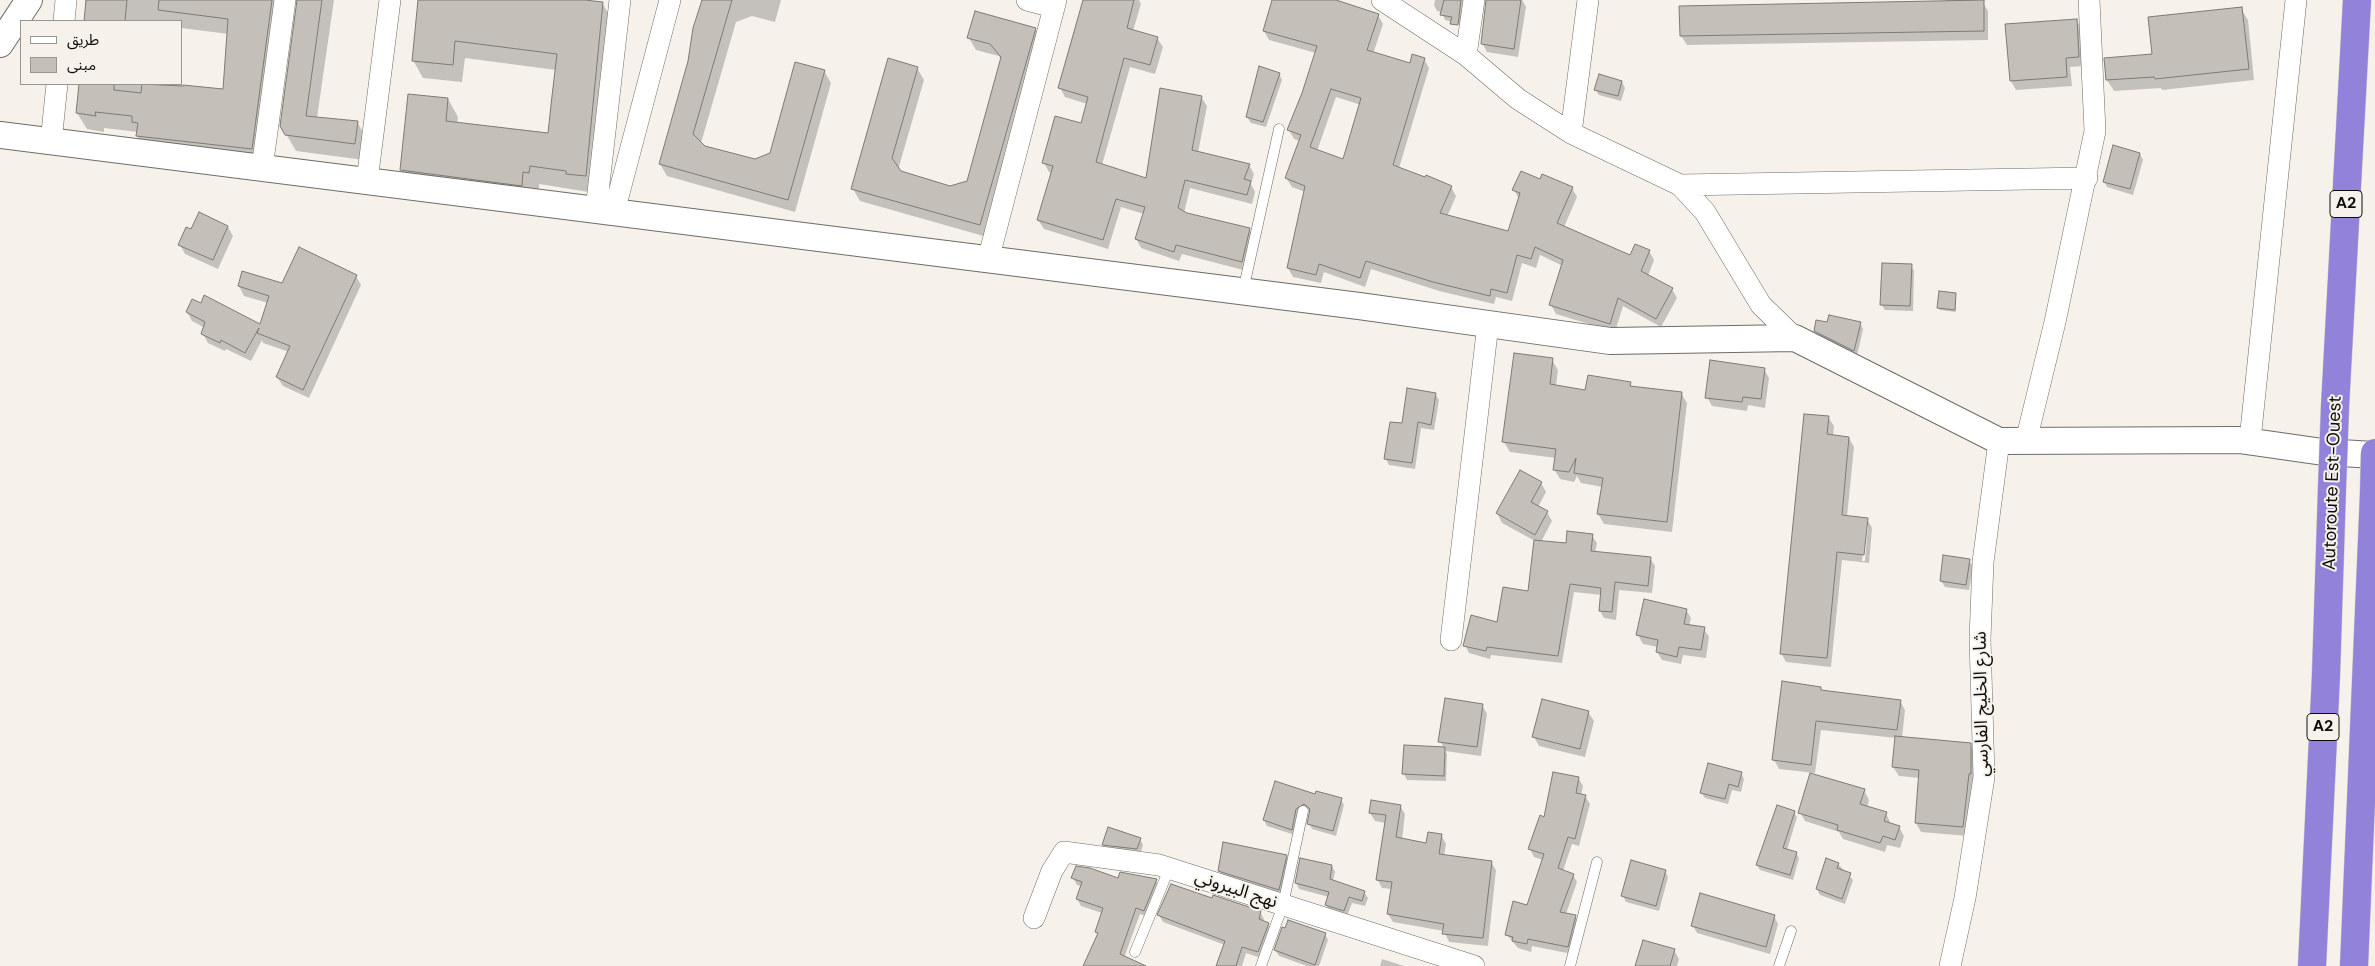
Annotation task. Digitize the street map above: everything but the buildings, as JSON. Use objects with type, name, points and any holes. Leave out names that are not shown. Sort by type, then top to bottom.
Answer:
[{"type":"highway","name":"Autoroute Est-Ouest","points":[[2312,966],[2326,675],[2335,407],[2357,0]]},
{"type":"highway","name":"A2","points":[[2354,966],[2375,454]]},
{"type":"street","points":[[0,44],[29,0]]},
{"type":"street","points":[[64,20],[66,0]]},
{"type":"street","points":[[262,168],[286,0]]},
{"type":"street","points":[[367,182],[390,0]]},
{"type":"street","points":[[605,211],[620,0]]},
{"type":"street","points":[[605,211],[670,0]]},
{"type":"street","points":[[988,260],[1055,4],[1027,0]]},
{"type":"street","points":[[1382,0],[1466,55],[1518,99],[1571,133],[1680,185],[1705,212],[1761,305],[1795,338],[1999,441],[2250,440],[2323,452],[2375,454]]},
{"type":"street","points":[[1466,55],[1474,0]]},
{"type":"street","points":[[1571,133],[1588,0]]},
{"type":"street","points":[[2026,441],[2087,178],[2095,131],[2089,0]]},
{"type":"street","points":[[2250,440],[2296,0]]},
{"type":"street","points":[[51,142],[57,85]]},
{"type":"street","points":[[0,135],[1243,292],[1610,341],[1795,338]]},
{"type":"street","points":[[1680,185],[2087,178]]},
{"type":"street","points":[[1451,640],[1488,324]]},
{"type":"street","name":"شارع الخليج الفارسي","points":[[1950,966],[1965,898],[1984,777],[1980,629],[1983,562],[1999,441]]},
{"type":"street","name":"نهج البيروني","points":[[1034,918],[1052,871],[1064,852],[1159,865],[1474,966]]},
{"type":"lane","points":[[1243,292],[1279,128]]},
{"type":"lane","points":[[1261,966],[1283,905],[1303,811]]},
{"type":"lane","points":[[1570,966],[1597,862]]},
{"type":"lane","points":[[1135,952],[1169,868]]},
{"type":"lane","points":[[1779,966],[1791,931]]}]
